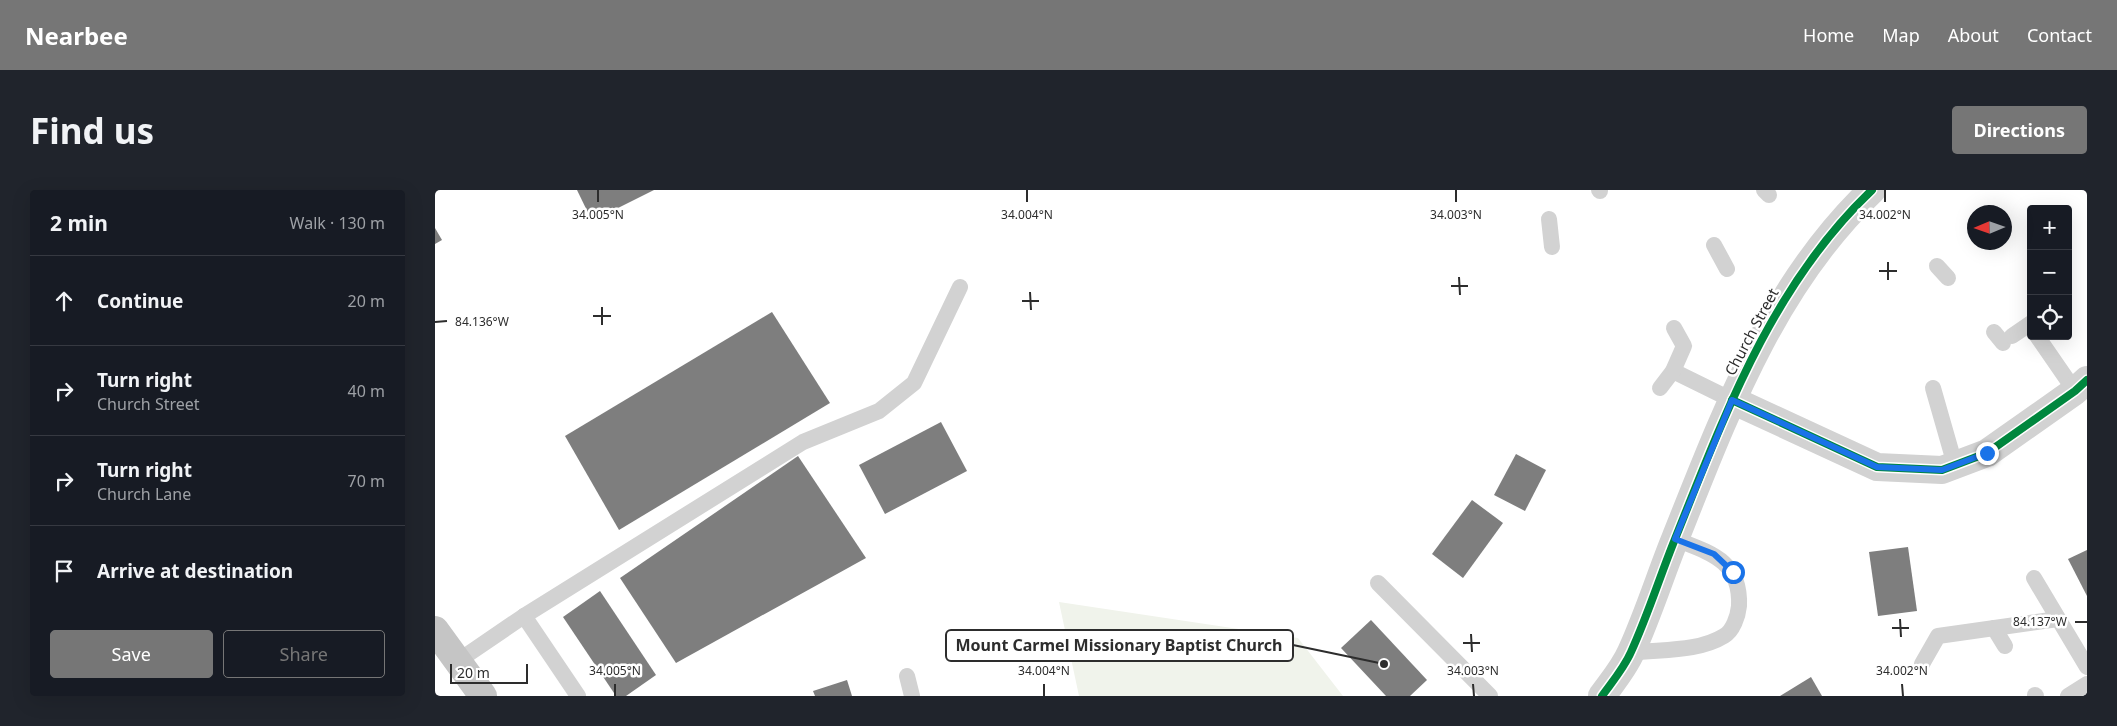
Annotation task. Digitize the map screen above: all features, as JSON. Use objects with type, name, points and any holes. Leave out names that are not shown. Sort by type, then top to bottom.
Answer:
[{"type":"main road","points":[[435,630],[483,696]]},
{"type":"street","name":"Church Street","points":[[1602,696],[1631,652],[1675,539],[1756,346],[1786,295],[1818,248],[1872,190]]},
{"type":"street","points":[[1732,400],[1877,467],[1942,470],[1987,453],[2081,386]]},
{"type":"lane","points":[[1549,219],[1552,248]]},
{"type":"lane","points":[[1714,245],[1727,269]]},
{"type":"lane","points":[[458,661],[524,616],[803,442],[879,411],[914,383],[960,287]]},
{"type":"lane","points":[[1660,388],[1673,371],[1684,346],[1675,328]]},
{"type":"lane","points":[[2003,337],[2027,330]]},
{"type":"lane","points":[[2042,340],[2081,386]]},
{"type":"lane","points":[[1673,371],[1732,400]]},
{"type":"lane","points":[[1933,388],[1955,465]]},
{"type":"lane","points":[[1631,652],[1704,645],[1726,635],[1738,616],[1739,594],[1733,572],[1714,554],[1675,539]]},
{"type":"lane","points":[[2034,578],[2087,667]]},
{"type":"lane","points":[[1378,583],[1490,696]]},
{"type":"lane","points":[[524,616],[578,696]]},
{"type":"lane","points":[[1922,664],[1938,636],[2058,619]]},
{"type":"lane","points":[[1994,628],[2005,646]]},
{"type":"lane","points":[[907,676],[912,696]]},
{"type":"lane","points":[[2068,696],[2087,684]]},
{"type":"shaded area","points":[[1059,602],[1298,638],[1343,696],[1079,696]]},
{"type":"building","points":[[577,190],[654,190],[592,221]]},
{"type":"building","points":[[435,228],[442,240],[435,244]]},
{"type":"building","points":[[772,312],[830,403],[619,530],[565,436]]},
{"type":"building","points":[[941,422],[967,471],[885,514],[859,465]]},
{"type":"building","points":[[1516,454],[1546,470],[1525,511],[1494,495]]},
{"type":"building","points":[[798,456],[866,558],[676,663],[620,578]]},
{"type":"building","points":[[1472,500],[1503,523],[1463,578],[1432,554]]},
{"type":"building","points":[[1908,547],[1917,611],[1878,616],[1869,552]]},
{"type":"building","points":[[2087,550],[2087,596],[2068,559]]},
{"type":"building","points":[[600,591],[656,675],[626,696],[616,696],[563,617]]},
{"type":"building","points":[[1371,620],[1427,680],[1410,696],[1386,696],[1341,648]]},
{"type":"building","points":[[1811,677],[1822,696],[1780,696]]},
{"type":"building","points":[[847,680],[852,696],[815,696],[813,691]]},
{"type":"cycle path","points":[[1602,696],[1631,652],[1713,445],[1755,353],[1779,309],[1806,267],[1837,227],[1872,190]]},
{"type":"cycle path","points":[[1732,400],[1877,467],[1942,470],[1987,453],[2075,391],[2087,380]]},
{"type":"place","name":"Mount Carmel Missionary Baptist Church","points":[[1384,664]]},
{"type":"route","points":[[1733,572],[1714,554],[1675,539],[1732,400],[1877,467],[1942,470],[1987,453]]}]
